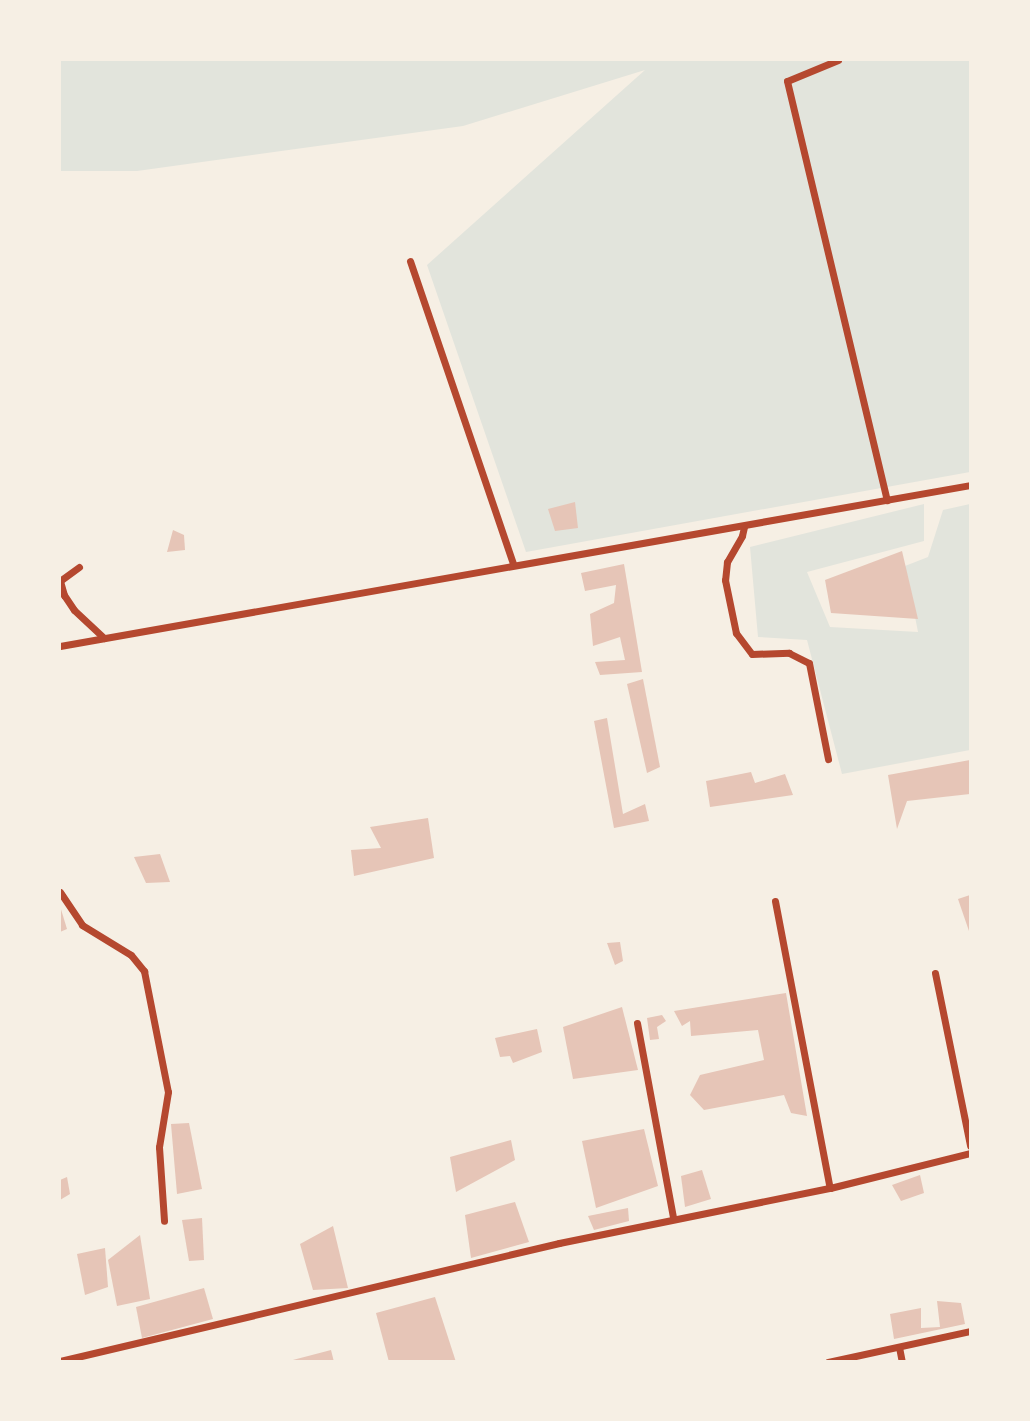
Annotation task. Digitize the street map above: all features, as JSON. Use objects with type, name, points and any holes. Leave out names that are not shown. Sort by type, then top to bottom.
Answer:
[{"type":"street","points":[[838,60],[787,81],[887,500]]},
{"type":"street","points":[[410,261],[513,564]]},
{"type":"street","points":[[60,646],[971,485]]},
{"type":"street","points":[[744,527],[742,536],[727,562],[725,580],[736,633],[752,654],[789,653],[809,663],[828,759]]},
{"type":"street","points":[[79,567],[60,581],[64,595],[74,610],[104,638]]},
{"type":"street","points":[[60,892],[82,925],[131,956],[144,971],[168,1092],[159,1147],[164,1221]]},
{"type":"street","points":[[775,901],[830,1188]]},
{"type":"street","points":[[935,973],[971,1145]]},
{"type":"street","points":[[637,1023],[673,1218]]},
{"type":"street","points":[[60,1362],[673,1218],[830,1188],[971,1153]]},
{"type":"street","points":[[828,1362],[971,1331]]},
{"type":"street","points":[[899,1347],[902,1362]]},
{"type":"shaded area","points":[[60,60],[970,60],[970,472],[526,552],[427,265],[645,70],[463,126],[137,171],[60,171]]},
{"type":"shaded area","points":[[924,504],[924,541],[807,572],[830,627],[918,632],[905,566],[928,557],[943,510],[970,504],[970,750],[842,774],[807,640],[758,637],[750,547]]},
{"type":"building","points":[[575,502],[578,528],[555,531],[548,509]]},
{"type":"building","points":[[173,530],[184,535],[185,550],[167,552]]},
{"type":"building","points":[[902,551],[918,619],[831,613],[825,580]]},
{"type":"building","points":[[624,564],[642,672],[600,675],[595,662],[625,660],[620,637],[593,646],[590,614],[614,603],[616,585],[585,591],[581,573]]},
{"type":"building","points":[[643,679],[660,767],[647,773],[627,684]]},
{"type":"building","points":[[607,718],[623,814],[645,804],[649,821],[614,828],[594,721]]},
{"type":"building","points":[[970,760],[970,794],[907,801],[897,829],[888,775]]},
{"type":"building","points":[[751,772],[755,783],[785,774],[793,795],[710,807],[706,781]]},
{"type":"building","points":[[428,818],[434,858],[354,876],[351,850],[381,848],[370,827]]},
{"type":"building","points":[[160,854],[170,882],[146,883],[134,857]]},
{"type":"building","points":[[970,895],[970,934],[958,899]]},
{"type":"building","points":[[60,906],[67,929],[60,932]]},
{"type":"building","points":[[620,942],[623,961],[615,965],[607,943]]},
{"type":"building","points":[[786,993],[807,1116],[791,1113],[784,1095],[704,1110],[690,1095],[700,1075],[764,1060],[758,1030],[691,1036],[690,1021],[682,1026],[674,1011]]},
{"type":"building","points":[[622,1007],[638,1070],[573,1079],[563,1027]]},
{"type":"building","points":[[662,1015],[666,1021],[657,1027],[659,1039],[650,1040],[647,1018]]},
{"type":"building","points":[[537,1029],[542,1052],[513,1063],[510,1056],[500,1057],[495,1038]]},
{"type":"building","points":[[189,1123],[202,1189],[177,1194],[171,1124]]},
{"type":"building","points":[[644,1129],[658,1186],[596,1208],[582,1141]]},
{"type":"building","points":[[511,1140],[515,1160],[456,1192],[450,1157]]},
{"type":"building","points":[[702,1170],[711,1199],[685,1207],[681,1176]]},
{"type":"building","points":[[920,1175],[924,1193],[901,1201],[892,1185]]},
{"type":"building","points":[[67,1177],[70,1194],[60,1200],[60,1180]]},
{"type":"building","points":[[515,1202],[529,1242],[471,1258],[465,1215]]},
{"type":"building","points":[[628,1208],[629,1221],[594,1230],[588,1216]]},
{"type":"building","points":[[202,1218],[204,1260],[189,1261],[182,1220]]},
{"type":"building","points":[[333,1226],[348,1288],[313,1290],[300,1244]]},
{"type":"building","points":[[140,1235],[150,1299],[117,1306],[108,1260]]},
{"type":"building","points":[[105,1248],[108,1287],[85,1295],[77,1254]]},
{"type":"building","points":[[204,1288],[213,1319],[142,1338],[136,1307]]},
{"type":"building","points":[[435,1297],[456,1362],[389,1362],[376,1313]]},
{"type":"building","points":[[937,1301],[961,1303],[965,1324],[894,1339],[890,1314],[921,1308],[921,1328],[940,1327]]},
{"type":"building","points":[[331,1350],[334,1362],[289,1362],[289,1361]]}]
